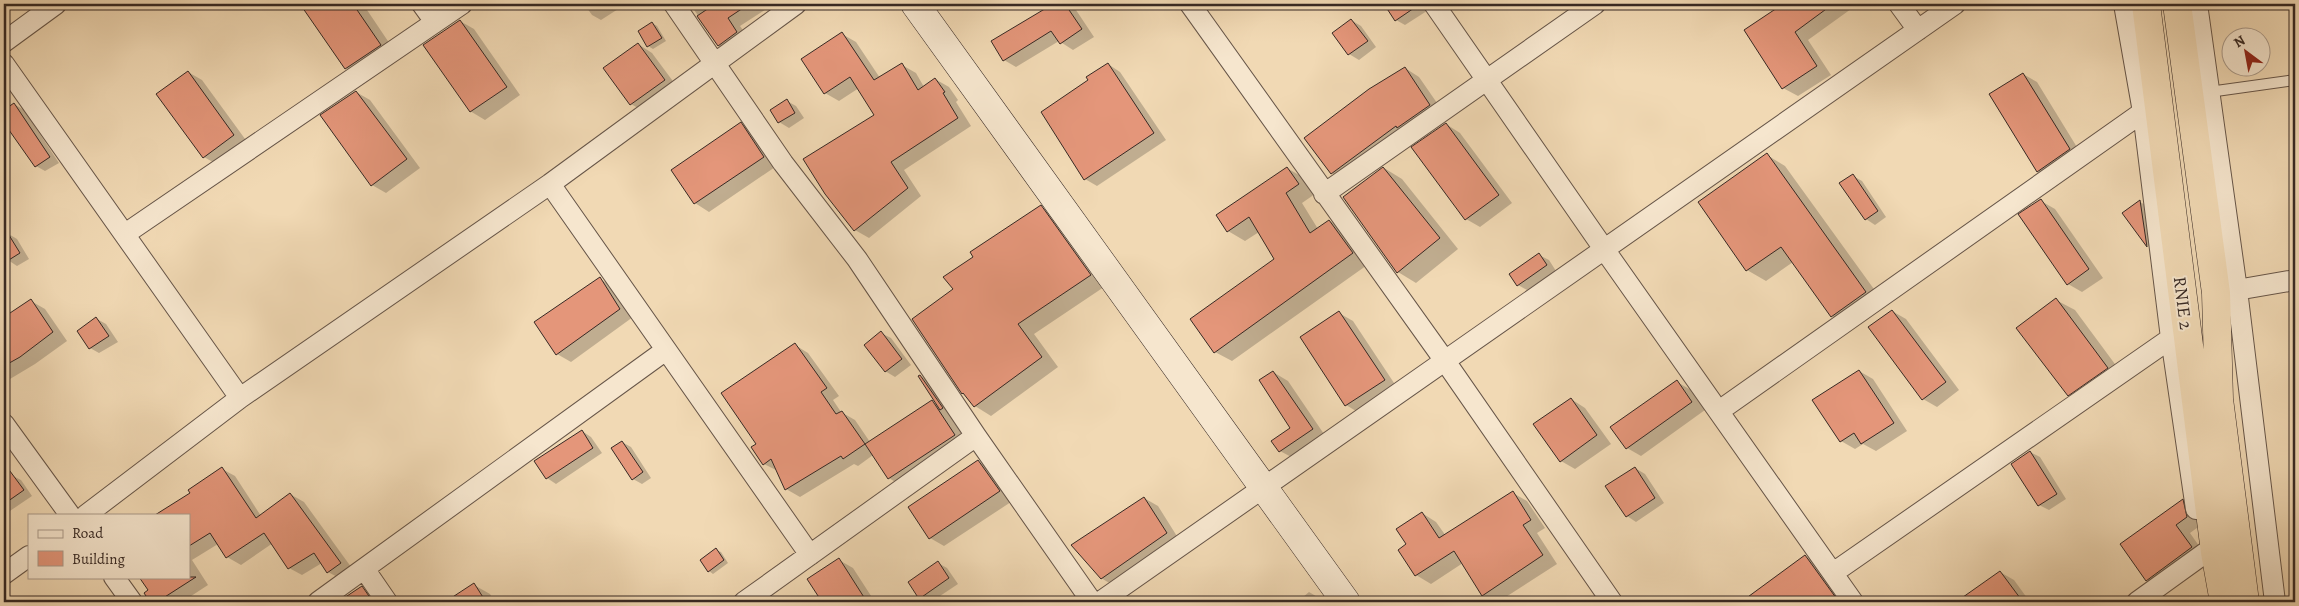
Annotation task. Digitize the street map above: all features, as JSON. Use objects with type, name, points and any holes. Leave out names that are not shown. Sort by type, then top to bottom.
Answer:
[{"type":"highway","name":"RNIE 2","points":[[2146,4],[2178,333],[2205,467],[2210,553],[2224,602]]},
{"type":"highway","name":"RNIE 2","points":[[2178,4],[2226,292],[2219,399],[2245,602]]},
{"type":"street","points":[[4,42],[56,4]]},
{"type":"street","points":[[422,4],[435,22]]},
{"type":"street","points":[[125,234],[462,4]]},
{"type":"street","points":[[674,4],[784,163],[857,259],[976,436],[1092,602]]},
{"type":"street","points":[[87,514],[240,398],[550,184],[796,4]]},
{"type":"street","points":[[915,4],[1346,602]]},
{"type":"street","points":[[1190,4],[1444,361],[1612,602]]},
{"type":"street","points":[[1434,4],[1853,602]]},
{"type":"street","points":[[1324,194],[1595,4]]},
{"type":"street","points":[[1899,4],[1918,30]]},
{"type":"street","points":[[1100,602],[1954,4]]},
{"type":"street","points":[[1833,573],[2178,333],[2124,4]]},
{"type":"street","points":[[2197,4],[2209,92],[2226,292],[2275,602]]},
{"type":"street","points":[[4,64],[240,398]]},
{"type":"street","points":[[1719,412],[2143,112]]},
{"type":"street","points":[[550,184],[810,555]]},
{"type":"street","points":[[2226,292],[2295,280]]},
{"type":"street","points":[[318,602],[365,570],[666,350]]},
{"type":"street","points":[[4,424],[69,514]]},
{"type":"street","points":[[744,602],[976,436]]},
{"type":"street","points":[[2137,602],[2210,553]]},
{"type":"street","points":[[2210,553],[2210,602]]},
{"type":"street","points":[[4,574],[28,557]]},
{"type":"street","points":[[365,570],[388,602]]},
{"type":"street","points":[[115,578],[132,602]]},
{"type":"lane","points":[[2209,92],[2295,80]]},
{"type":"building","points":[[300,4],[353,4],[381,45],[345,69]]},
{"type":"building","points":[[715,4],[749,4],[728,18],[737,32],[718,46],[697,16]]},
{"type":"building","points":[[1053,4],[1065,4],[1082,29],[1060,44],[1051,31],[1003,61],[991,41]]},
{"type":"building","points":[[1384,4],[1420,4],[1395,21]]},
{"type":"building","points":[[1783,4],[1833,4],[1795,32],[1817,66],[1782,89],[1744,30]]},
{"type":"building","points":[[1351,19],[1368,41],[1348,55],[1332,33]]},
{"type":"building","points":[[460,20],[507,87],[470,112],[423,45]]},
{"type":"building","points":[[652,22],[662,38],[647,47],[638,31]]},
{"type":"building","points":[[842,32],[874,80],[902,63],[918,90],[935,78],[945,92],[943,93],[958,118],[891,162],[908,188],[854,231],[825,194],[803,159],[874,115],[850,77],[824,94],[801,59]]},
{"type":"building","points":[[638,43],[665,80],[630,105],[603,68]]},
{"type":"building","points":[[1108,63],[1154,133],[1084,180],[1041,112],[1088,80],[1086,77]]},
{"type":"building","points":[[1405,67],[1430,105],[1397,128],[1396,126],[1331,174],[1304,138],[1369,89]]},
{"type":"building","points":[[188,71],[234,135],[203,158],[156,94]]},
{"type":"building","points":[[2023,73],[2070,149],[2037,172],[1989,94]]},
{"type":"building","points":[[356,91],[407,159],[371,186],[320,115]]},
{"type":"building","points":[[787,99],[795,113],[778,123],[770,110]]},
{"type":"building","points":[[14,103],[50,157],[35,167],[4,123],[4,110]]},
{"type":"building","points":[[741,122],[764,157],[694,204],[671,170]]},
{"type":"building","points":[[1446,123],[1499,195],[1465,220],[1411,147]]},
{"type":"building","points":[[1767,153],[1866,292],[1831,317],[1781,247],[1746,271],[1698,202]]},
{"type":"building","points":[[1287,167],[1299,184],[1286,193],[1310,233],[1329,220],[1353,253],[1214,353],[1190,319],[1274,259],[1249,217],[1227,232],[1216,215]]},
{"type":"building","points":[[1383,167],[1440,238],[1397,273],[1343,197]]},
{"type":"building","points":[[1853,174],[1878,211],[1865,220],[1839,183]]},
{"type":"building","points":[[2041,199],[2089,269],[2067,285],[2018,214]]},
{"type":"building","points":[[2140,200],[2147,247],[2122,213]]},
{"type":"building","points":[[1041,205],[1091,275],[1018,324],[1042,357],[974,407],[962,394],[912,319],[953,289],[943,277],[973,257],[970,252]]},
{"type":"building","points":[[4,227],[20,253],[4,263]]},
{"type":"building","points":[[1539,253],[1547,265],[1517,286],[1509,274]]},
{"type":"building","points":[[600,277],[620,309],[556,355],[534,322]]},
{"type":"building","points":[[2056,298],[2108,368],[2068,396],[2016,328]]},
{"type":"building","points":[[31,299],[53,332],[20,357],[4,366],[4,317]]},
{"type":"building","points":[[1892,310],[1946,382],[1922,400],[1868,327]]},
{"type":"building","points":[[1339,311],[1385,380],[1345,406],[1300,337]]},
{"type":"building","points":[[96,317],[109,336],[89,349],[77,331]]},
{"type":"building","points":[[881,331],[902,359],[885,372],[864,345]]},
{"type":"building","points":[[795,343],[827,388],[821,392],[836,414],[842,411],[865,444],[843,459],[841,456],[785,490],[771,459],[763,465],[751,447],[756,444],[721,393]]},
{"type":"building","points":[[1859,370],[1894,423],[1861,444],[1854,433],[1840,442],[1812,400]]},
{"type":"building","points":[[1273,371],[1313,429],[1279,452],[1271,441],[1290,428],[1259,380]]},
{"type":"building","points":[[920,375],[943,408],[940,410],[918,376]]},
{"type":"building","points":[[1677,380],[1692,402],[1626,449],[1610,427]]},
{"type":"building","points":[[1571,398],[1597,435],[1560,462],[1533,424]]},
{"type":"building","points":[[932,400],[955,435],[888,479],[865,444]]},
{"type":"building","points":[[582,430],[593,448],[546,479],[534,461]]},
{"type":"building","points":[[622,441],[643,472],[632,480],[611,448]]},
{"type":"building","points":[[2030,451],[2057,494],[2038,506],[2011,464]]},
{"type":"building","points":[[978,460],[1000,491],[929,539],[908,507]]},
{"type":"building","points":[[4,463],[24,490],[4,504]]},
{"type":"building","points":[[222,467],[256,518],[290,493],[341,563],[327,573],[314,553],[288,569],[264,533],[226,558],[210,533],[190,545],[190,514],[157,514],[190,493],[188,490]]},
{"type":"building","points":[[1635,467],[1655,498],[1626,517],[1605,486]]},
{"type":"building","points":[[1513,491],[1531,520],[1523,525],[1543,555],[1482,596],[1454,551],[1415,576],[1398,550],[1406,544],[1396,529],[1422,512],[1439,538]]},
{"type":"building","points":[[1144,497],[1167,533],[1101,579],[1071,545]]},
{"type":"building","points":[[2183,499],[2187,517],[2176,525],[2192,547],[2146,581],[2120,544]]},
{"type":"building","points":[[716,548],[724,560],[708,572],[700,560]]},
{"type":"building","points":[[1805,555],[1839,602],[1741,602]]},
{"type":"building","points":[[839,558],[867,602],[822,602],[807,579]]},
{"type":"building","points":[[938,561],[949,578],[919,599],[908,582]]},
{"type":"building","points":[[2000,571],[2023,602],[1956,602]]},
{"type":"building","points":[[196,577],[157,602],[150,602],[144,593],[148,590],[140,578]]},
{"type":"building","points":[[474,583],[486,602],[445,602]]},
{"type":"building","points":[[362,586],[373,602],[338,602]]}]
